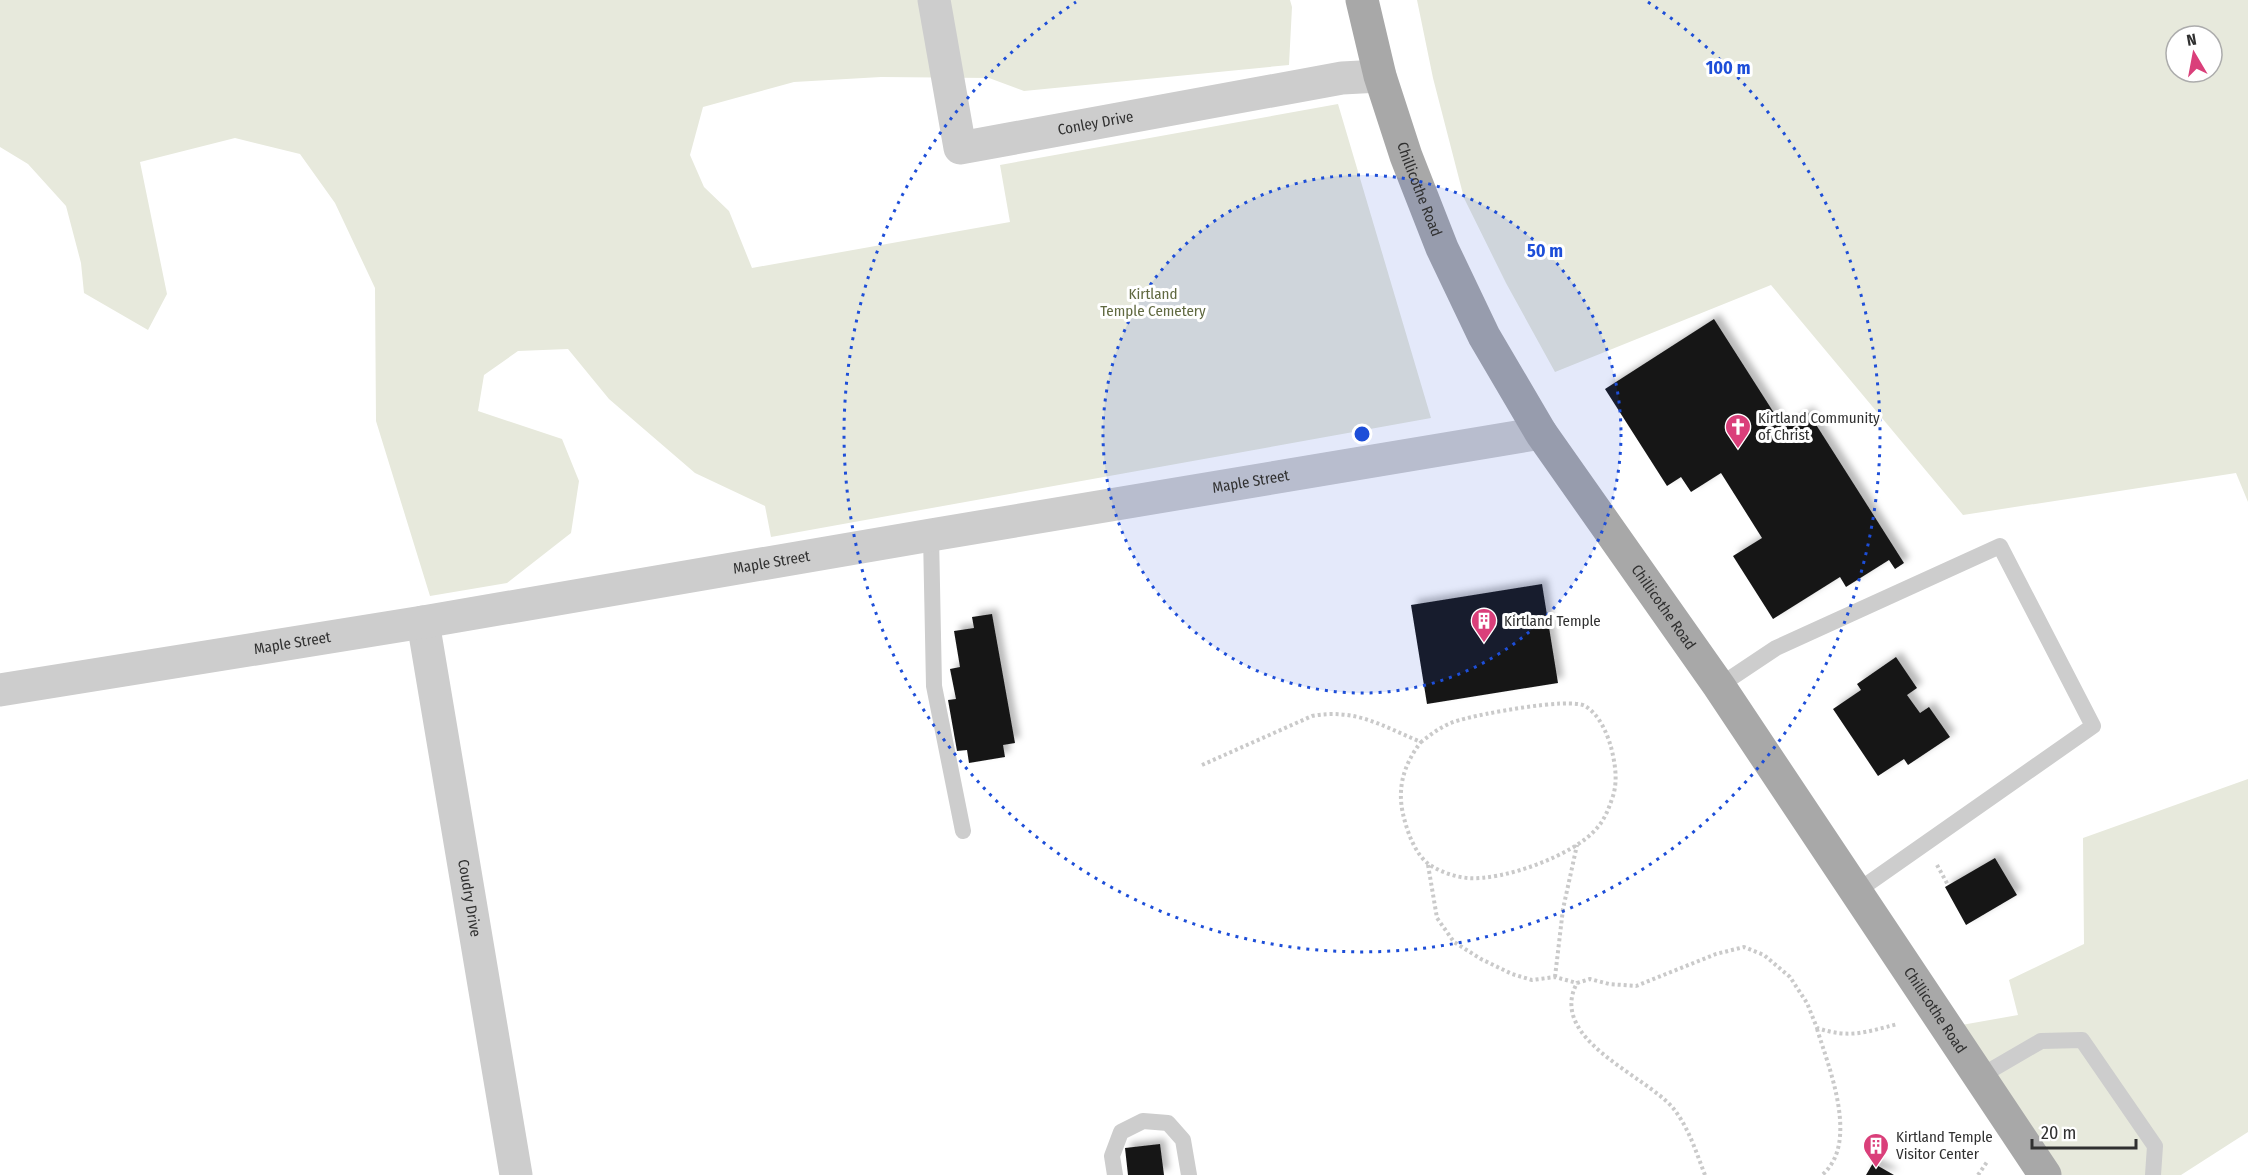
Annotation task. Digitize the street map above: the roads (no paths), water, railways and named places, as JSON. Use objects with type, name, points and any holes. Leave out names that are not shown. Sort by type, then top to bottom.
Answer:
[{"type":"main road","name":"Chillicothe Road","points":[[1362,0],[1380,76],[1406,156],[1442,248],[1484,336],[1541,434],[1719,686],[2044,1175]]},
{"type":"street","name":"Conley Drive","points":[[934,0],[960,148],[1342,78],[1380,76]]},
{"type":"street","name":"Maple Street","points":[[0,690],[423,622],[1541,434]]},
{"type":"street","name":"Coudry Drive","points":[[423,622],[516,1175]]},
{"type":"lane","points":[[930,535],[934,687],[963,831]]},
{"type":"lane","points":[[1719,686],[1776,648],[2000,546],[2093,726],[1856,892]]},
{"type":"lane","points":[[1979,1077],[2041,1041],[2082,1040],[2155,1146],[2153,1175]]},
{"type":"lane","points":[[1115,1175],[1112,1156],[1121,1132],[1143,1121],[1168,1123],[1183,1140],[1189,1175]]},
{"type":"place","name":"Kirtland Community of Christ","points":[[1738,450]]},
{"type":"place","name":"Kirtland Temple","points":[[1484,644]]},
{"type":"place","name":"Kirtland Temple Visitor Center","points":[[1876,1169]]},
{"type":"park label","name":"Kirtland Temple Cemetery","points":[[1153,302]]}]
